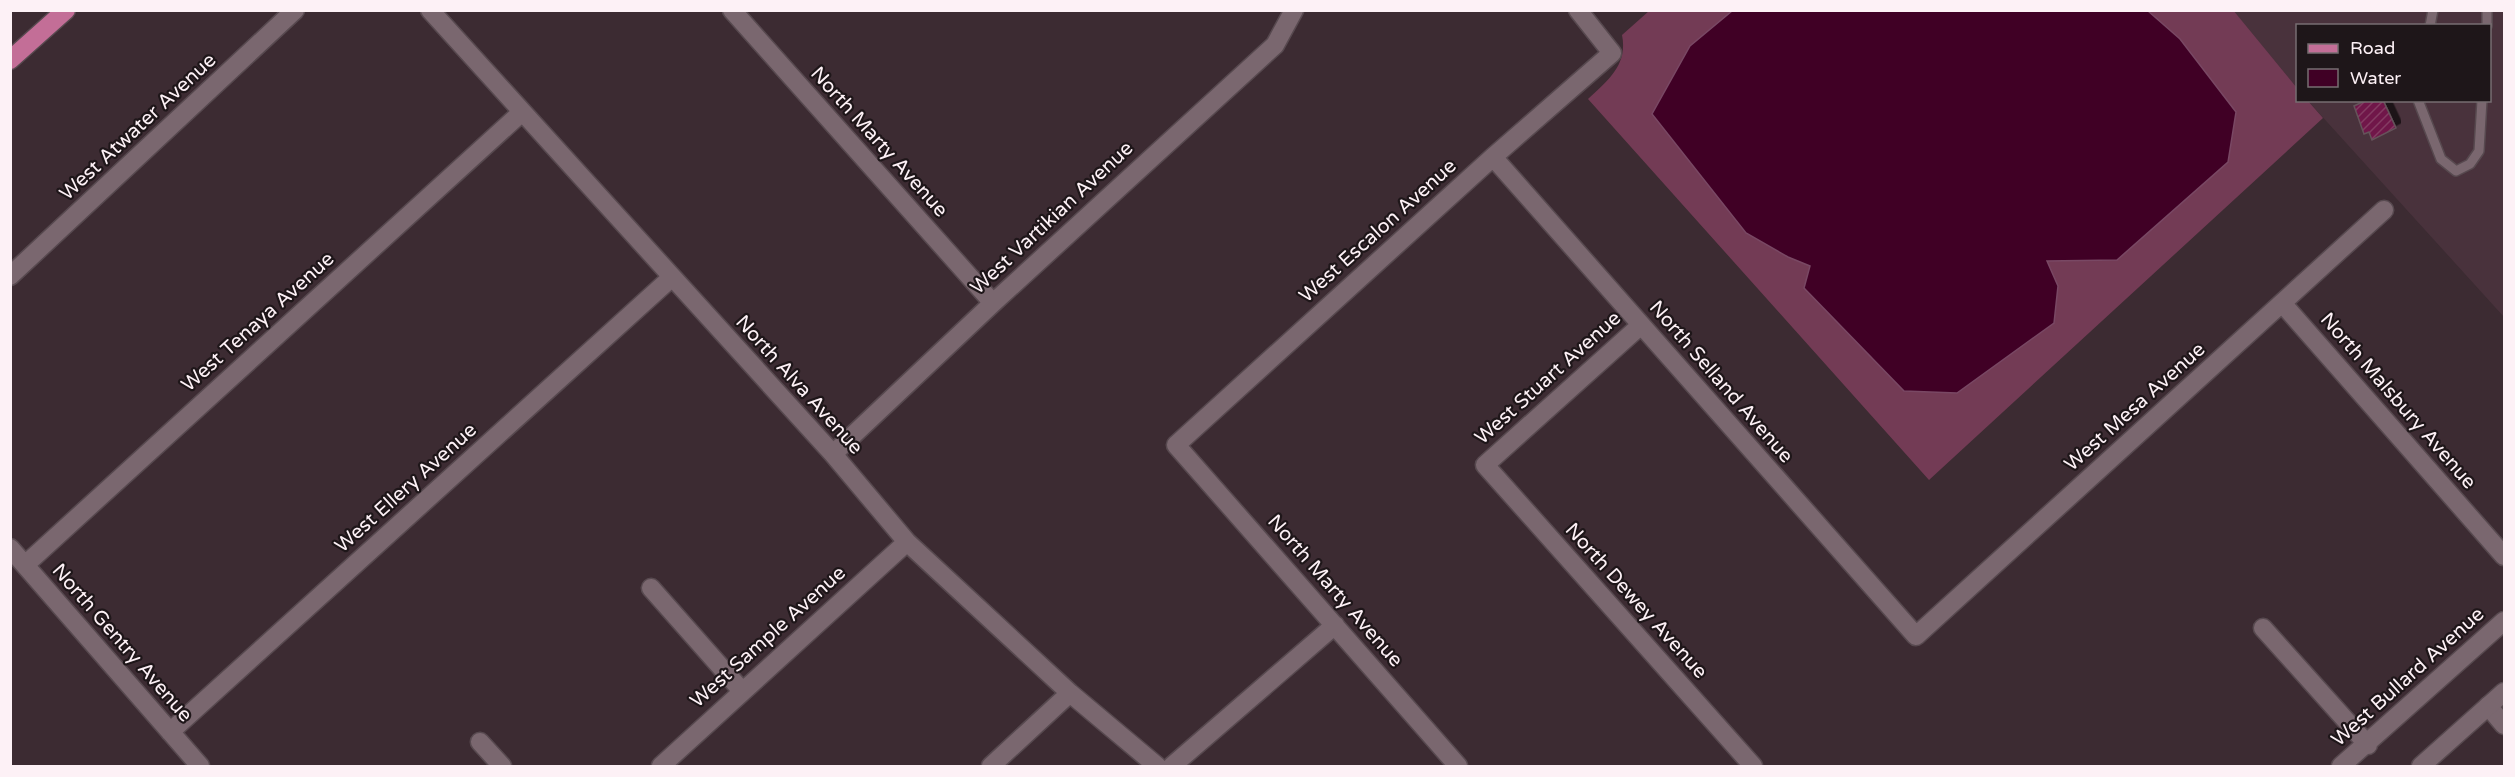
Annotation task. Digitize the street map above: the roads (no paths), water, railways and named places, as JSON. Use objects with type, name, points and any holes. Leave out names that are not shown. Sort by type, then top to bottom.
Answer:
[{"type":"main road","points":[[10,60],[66,10]]},
{"type":"street","name":"West Atwater Avenue","points":[[10,276],[295,10]]},
{"type":"street","name":"North Alva Avenue","points":[[430,10],[833,454],[907,542],[1070,693],[1157,766]]},
{"type":"street","name":"North Marty Avenue","points":[[732,10],[993,303]]},
{"type":"street","name":"West Vartikian Avenue","points":[[833,454],[993,303],[1275,45],[1294,10]]},
{"type":"street","name":"West Escalon Avenue","points":[[1176,445],[1612,53],[1578,10]]},
{"type":"street","name":"West Tenaya Avenue","points":[[25,565],[522,112]]},
{"type":"street","name":"North Selland Avenue","points":[[1493,158],[1916,636]]},
{"type":"street","name":"West Mesa Avenue","points":[[1916,636],[2384,210]]},
{"type":"street","name":"West Ellery Avenue","points":[[170,732],[671,278]]},
{"type":"street","name":"North Malsbury Avenue","points":[[2282,303],[2505,556]]},
{"type":"street","name":"West Stuart Avenue","points":[[1485,465],[1641,325]]},
{"type":"street","name":"North Marty Avenue","points":[[1176,445],[1458,766]]},
{"type":"street","name":"North Dewey Avenue","points":[[1485,465],[1753,766]]},
{"type":"street","name":"West Sample Avenue","points":[[661,766],[907,542]]},
{"type":"street","name":"North Gentry Avenue","points":[[10,548],[200,766]]},
{"type":"street","points":[[651,588],[742,691]]},
{"type":"street","name":"West Bullard Avenue","points":[[2341,766],[2368,745],[2505,621]]},
{"type":"street","points":[[1172,766],[1335,625]]},
{"type":"street","points":[[2263,628],[2368,745]]},
{"type":"street","points":[[2421,766],[2505,692]]},
{"type":"street","points":[[990,766],[1070,693]]},
{"type":"street","points":[[2488,706],[2505,725]]},
{"type":"street","points":[[480,742],[502,766]]},
{"type":"lane","points":[[2419,102],[2441,159],[2456,171],[2470,164],[2479,151],[2482,102]]},
{"type":"water","points":[[1732,11],[2148,11],[2180,39],[2236,112],[2228,162],[2117,260],[2047,261],[2058,286],[2054,323],[1957,393],[1904,391],[1804,288],[1810,266],[1788,257],[1746,233],[1652,114],[1690,46]]}]
